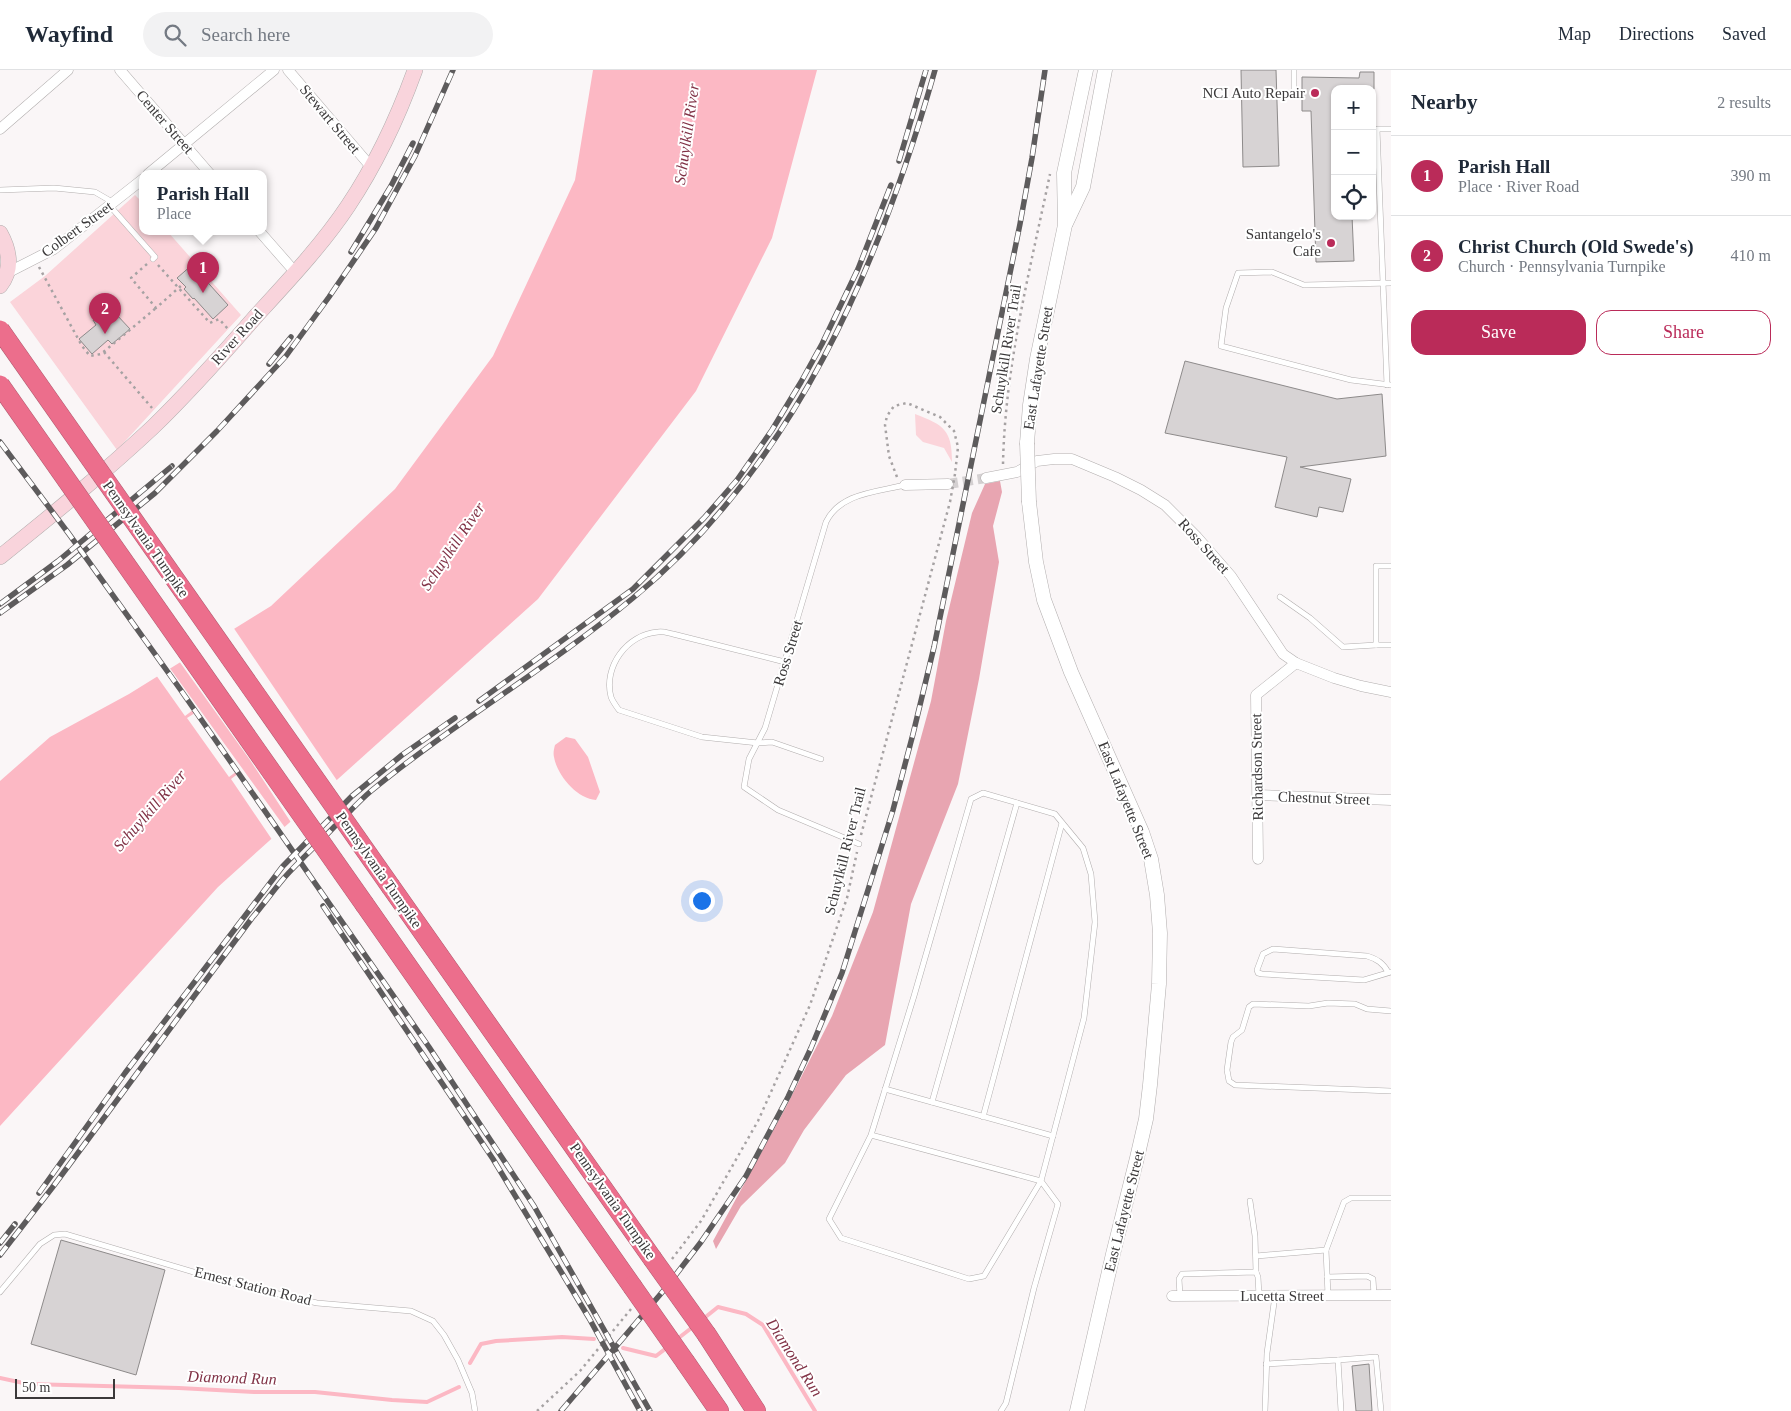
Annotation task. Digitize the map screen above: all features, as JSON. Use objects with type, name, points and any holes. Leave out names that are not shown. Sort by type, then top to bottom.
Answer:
[{"type":"highway","name":"Pennsylvania Turnpike","points":[[0,330],[707,1335],[756,1411]]},
{"type":"highway","name":"Pennsylvania Turnpike","points":[[0,385],[719,1411]]},
{"type":"main road","name":"River Road","points":[[0,557],[68,502],[160,419],[217,361],[295,272],[347,208],[372,168],[415,70]]},
{"type":"main road","points":[[0,233],[8,249],[10,264],[4,279]]},
{"type":"street","points":[[0,129],[68,70]]},
{"type":"street","name":"Center Street","points":[[120,70],[207,170]]},
{"type":"street","points":[[153,170],[274,70]]},
{"type":"street","name":"Stewart Street","points":[[288,70],[372,168]]},
{"type":"street","name":"East Lafayette Street","points":[[1065,226],[1064,173],[1086,70]]},
{"type":"street","name":"East Lafayette Street","points":[[1077,1411],[1086,1366],[1146,1119],[1156,1033],[1160,933],[1157,895],[1151,859],[1142,832],[1071,672],[1044,600],[1036,562],[1028,502],[1027,443],[1030,405],[1037,359],[1065,226],[1083,187],[1106,70]]},
{"type":"street","name":"Colbert Street","points":[[4,279],[54,249],[139,182]]},
{"type":"street","points":[[263,235],[295,272]]},
{"type":"street","name":"Ross Street","points":[[986,478],[1017,472],[1036,461],[1054,459],[1072,459],[1115,477],[1165,505],[1198,536],[1231,576],[1283,654],[1296,663],[1352,684],[1391,692]]},
{"type":"street","name":"Ross Street","points":[[905,485],[948,484]]},
{"type":"street","name":"Richardson Street","points":[[1258,859],[1256,696],[1296,663]]},
{"type":"street","name":"Chestnut Street","points":[[1258,795],[1391,800]]},
{"type":"street","name":"Lucetta Street","points":[[1176,1296],[1391,1295]]},
{"type":"lane","points":[[1294,70],[1294,92]]},
{"type":"lane","points":[[1391,129],[1377,129],[1383,283],[1389,385],[1351,380],[1221,346],[1226,308],[1238,273],[1272,272],[1304,285],[1383,283],[1391,283]]},
{"type":"lane","points":[[0,190],[54,188],[95,192],[112,204],[155,257],[153,259]]},
{"type":"lane","name":"Ross Street","points":[[859,844],[778,810],[744,787],[749,759],[765,728],[830,515],[840,505],[850,499],[905,485]]},
{"type":"lane","points":[[1376,645],[1376,566],[1391,566]]},
{"type":"lane","points":[[1280,597],[1310,618],[1343,646],[1391,645]]},
{"type":"lane","points":[[785,662],[659,632],[636,638],[626,646],[612,668],[611,698],[619,710],[702,737],[758,743],[772,742],[821,759]]},
{"type":"lane","points":[[983,792],[1017,803],[1055,814],[1083,848],[1091,874],[1095,922],[1084,1018],[1042,1181],[984,1276],[969,1279],[841,1238],[829,1219],[872,1135],[970,799],[983,792]]},
{"type":"lane","points":[[932,1102],[1017,803]]},
{"type":"lane","points":[[983,1116],[1062,823]]},
{"type":"lane","points":[[1273,950],[1366,956],[1376,959],[1390,972],[1364,980],[1262,974],[1258,973],[1257,970],[1263,954],[1273,950]]},
{"type":"lane","points":[[1391,1011],[1366,1009],[1355,1004],[1328,1003],[1309,1006],[1253,1004],[1249,1007],[1242,1030],[1233,1037],[1231,1042],[1227,1070],[1229,1081],[1235,1085],[1391,1092]]},
{"type":"lane","points":[[886,1088],[1053,1136]]},
{"type":"lane","points":[[872,1135],[1042,1181],[1058,1204],[1034,1288],[1006,1403],[1001,1411]]},
{"type":"lane","points":[[1328,1296],[1326,1250],[1344,1202],[1351,1198],[1391,1198]]},
{"type":"lane","points":[[1250,1201],[1255,1236],[1259,1296]]},
{"type":"lane","name":"Ernest Station Road","points":[[0,1292],[40,1244],[54,1235],[65,1234],[224,1281],[318,1303],[411,1312],[433,1321],[444,1335],[458,1360],[472,1393],[475,1411]]},
{"type":"lane","points":[[1256,1256],[1326,1250]]},
{"type":"lane","points":[[1176,1296],[1179,1279],[1182,1274],[1256,1272]]},
{"type":"lane","points":[[1327,1277],[1367,1276],[1373,1279],[1374,1295]]},
{"type":"lane","points":[[1265,1411],[1266,1364],[1275,1296]]},
{"type":"lane","points":[[1266,1364],[1376,1357],[1381,1411]]},
{"type":"lane","points":[[1338,1360],[1341,1411]]},
{"type":"path","name":"Schuylkill River Trail","points":[[1003,475],[1006,404],[1014,349],[1038,228]]},
{"type":"path","points":[[156,308],[131,278],[153,259],[210,323],[219,319],[229,329]]},
{"type":"path","points":[[34,260],[45,276],[82,346],[90,356],[104,352],[183,284]]},
{"type":"path","points":[[104,352],[160,419]]},
{"type":"path","name":"Schuylkill River Trail","points":[[671,1260],[701,1221],[758,1121],[810,1005],[847,898],[868,804],[950,502],[955,474],[958,447],[954,431],[950,425],[940,417],[907,403],[898,404],[890,411],[887,416],[885,432],[892,467],[900,481],[905,485]]},
{"type":"path","points":[[537,1411],[580,1371],[634,1305]]},
{"type":"shaded area","points":[[135,195],[139,199],[139,235],[171,235],[241,315],[117,450],[10,302],[45,276]]},
{"type":"shaded area","points":[[915,414],[933,422],[944,430],[948,436],[952,451],[952,462],[944,448],[923,442],[916,435]]},
{"type":"shaded area","points":[[1000,481],[1002,492],[993,526],[999,562],[979,679],[958,784],[911,904],[885,1045],[846,1075],[804,1130],[785,1163],[741,1206],[716,1249],[713,1241],[786,1107],[832,1016],[873,912],[931,701],[946,621],[972,513],[985,484]]},
{"type":"water","name":"Schuylkill River","points":[[593,70],[817,70],[772,238],[696,391],[538,599],[218,887],[0,1126],[0,781],[50,737],[129,694],[271,606],[395,489],[493,356],[575,180]]},
{"type":"water","points":[[566,737],[575,739],[588,757],[600,792],[596,800],[589,799],[575,791],[559,771],[554,757],[555,745]]},
{"type":"pier","points":[[233,627],[338,782],[292,824],[250,760],[179,661]]},
{"type":"pier","points":[[169,667],[286,829],[273,841],[231,779],[239,773],[237,771],[229,777],[187,718],[195,713],[193,710],[185,716],[156,675]]},
{"type":"building","points":[[1241,70],[1276,70],[1279,166],[1243,167]]},
{"type":"building","points":[[1360,72],[1374,72],[1374,85],[1331,85],[1331,220],[1352,220],[1354,261],[1316,262],[1311,111],[1302,111],[1302,77],[1359,78]]},
{"type":"building","points":[[192,265],[228,305],[213,319],[184,289],[186,287],[177,278]]},
{"type":"building","points":[[104,312],[110,319],[116,314],[130,329],[112,344],[108,340],[92,354],[79,339],[96,325],[93,320]]},
{"type":"building","points":[[1185,361],[1337,399],[1382,394],[1386,456],[1300,467],[1351,479],[1343,512],[1319,507],[1317,517],[1275,507],[1287,457],[1165,433]]},
{"type":"building","points":[[61,1240],[165,1270],[136,1375],[31,1344]]},
{"type":"building","points":[[1369,1364],[1372,1411],[1356,1411],[1352,1366]]},
{"type":"waterway","name":"Diamond Run","points":[[703,1319],[718,1307],[746,1314],[763,1325],[815,1411]]},
{"type":"waterway","name":"Diamond Run","points":[[676,1340],[694,1326]]},
{"type":"waterway","name":"Diamond Run","points":[[470,1363],[481,1344],[496,1341],[562,1337],[594,1339]]},
{"type":"waterway","name":"Diamond Run","points":[[623,1348],[656,1356],[669,1346]]},
{"type":"waterway","name":"Diamond Run","points":[[0,1378],[28,1384],[254,1392],[315,1392],[427,1402],[459,1387]]},
{"type":"tunnel","points":[[948,484],[986,478]]},
{"type":"railway","points":[[0,613],[67,565],[155,493],[217,431],[286,356],[376,228],[415,156],[453,70]]},
{"type":"railway","points":[[899,161],[926,70]]},
{"type":"railway","points":[[0,1255],[52,1188],[252,918],[296,865],[371,791],[436,741],[569,648],[633,598],[690,545],[740,487],[785,424],[823,358],[857,289],[887,217],[913,144],[935,70]]},
{"type":"railway","points":[[561,1411],[664,1290],[701,1242],[746,1176],[788,1097],[811,1048],[842,973],[893,810],[934,647],[1020,224],[1045,70]]},
{"type":"railway","points":[[351,252],[391,186],[413,143]]},
{"type":"railway","points":[[479,701],[633,589],[704,518],[737,480],[772,430],[822,344],[858,269],[891,185]]},
{"type":"railway","points":[[269,364],[291,337]]},
{"type":"railway","points":[[0,442],[69,534],[180,689],[429,1047],[534,1206],[650,1411]]},
{"type":"railway","points":[[0,604],[58,561],[172,466]]},
{"type":"railway","points":[[39,1193],[125,1073],[283,866],[352,796],[402,755],[455,718]]},
{"type":"railway","points":[[323,906],[493,1159],[589,1318],[640,1411]]},
{"type":"railway","points":[[0,1243],[15,1224]]},
{"type":"place","name":"NCI Auto Repair","points":[[1315,93]]},
{"type":"place","name":"Santangelo's Cafe","points":[[1331,243]]},
{"type":"place","name":"Parish Hall","points":[[203,293]]},
{"type":"place","name":"Christ Church (Old Swede's)","points":[[105,334]]}]
